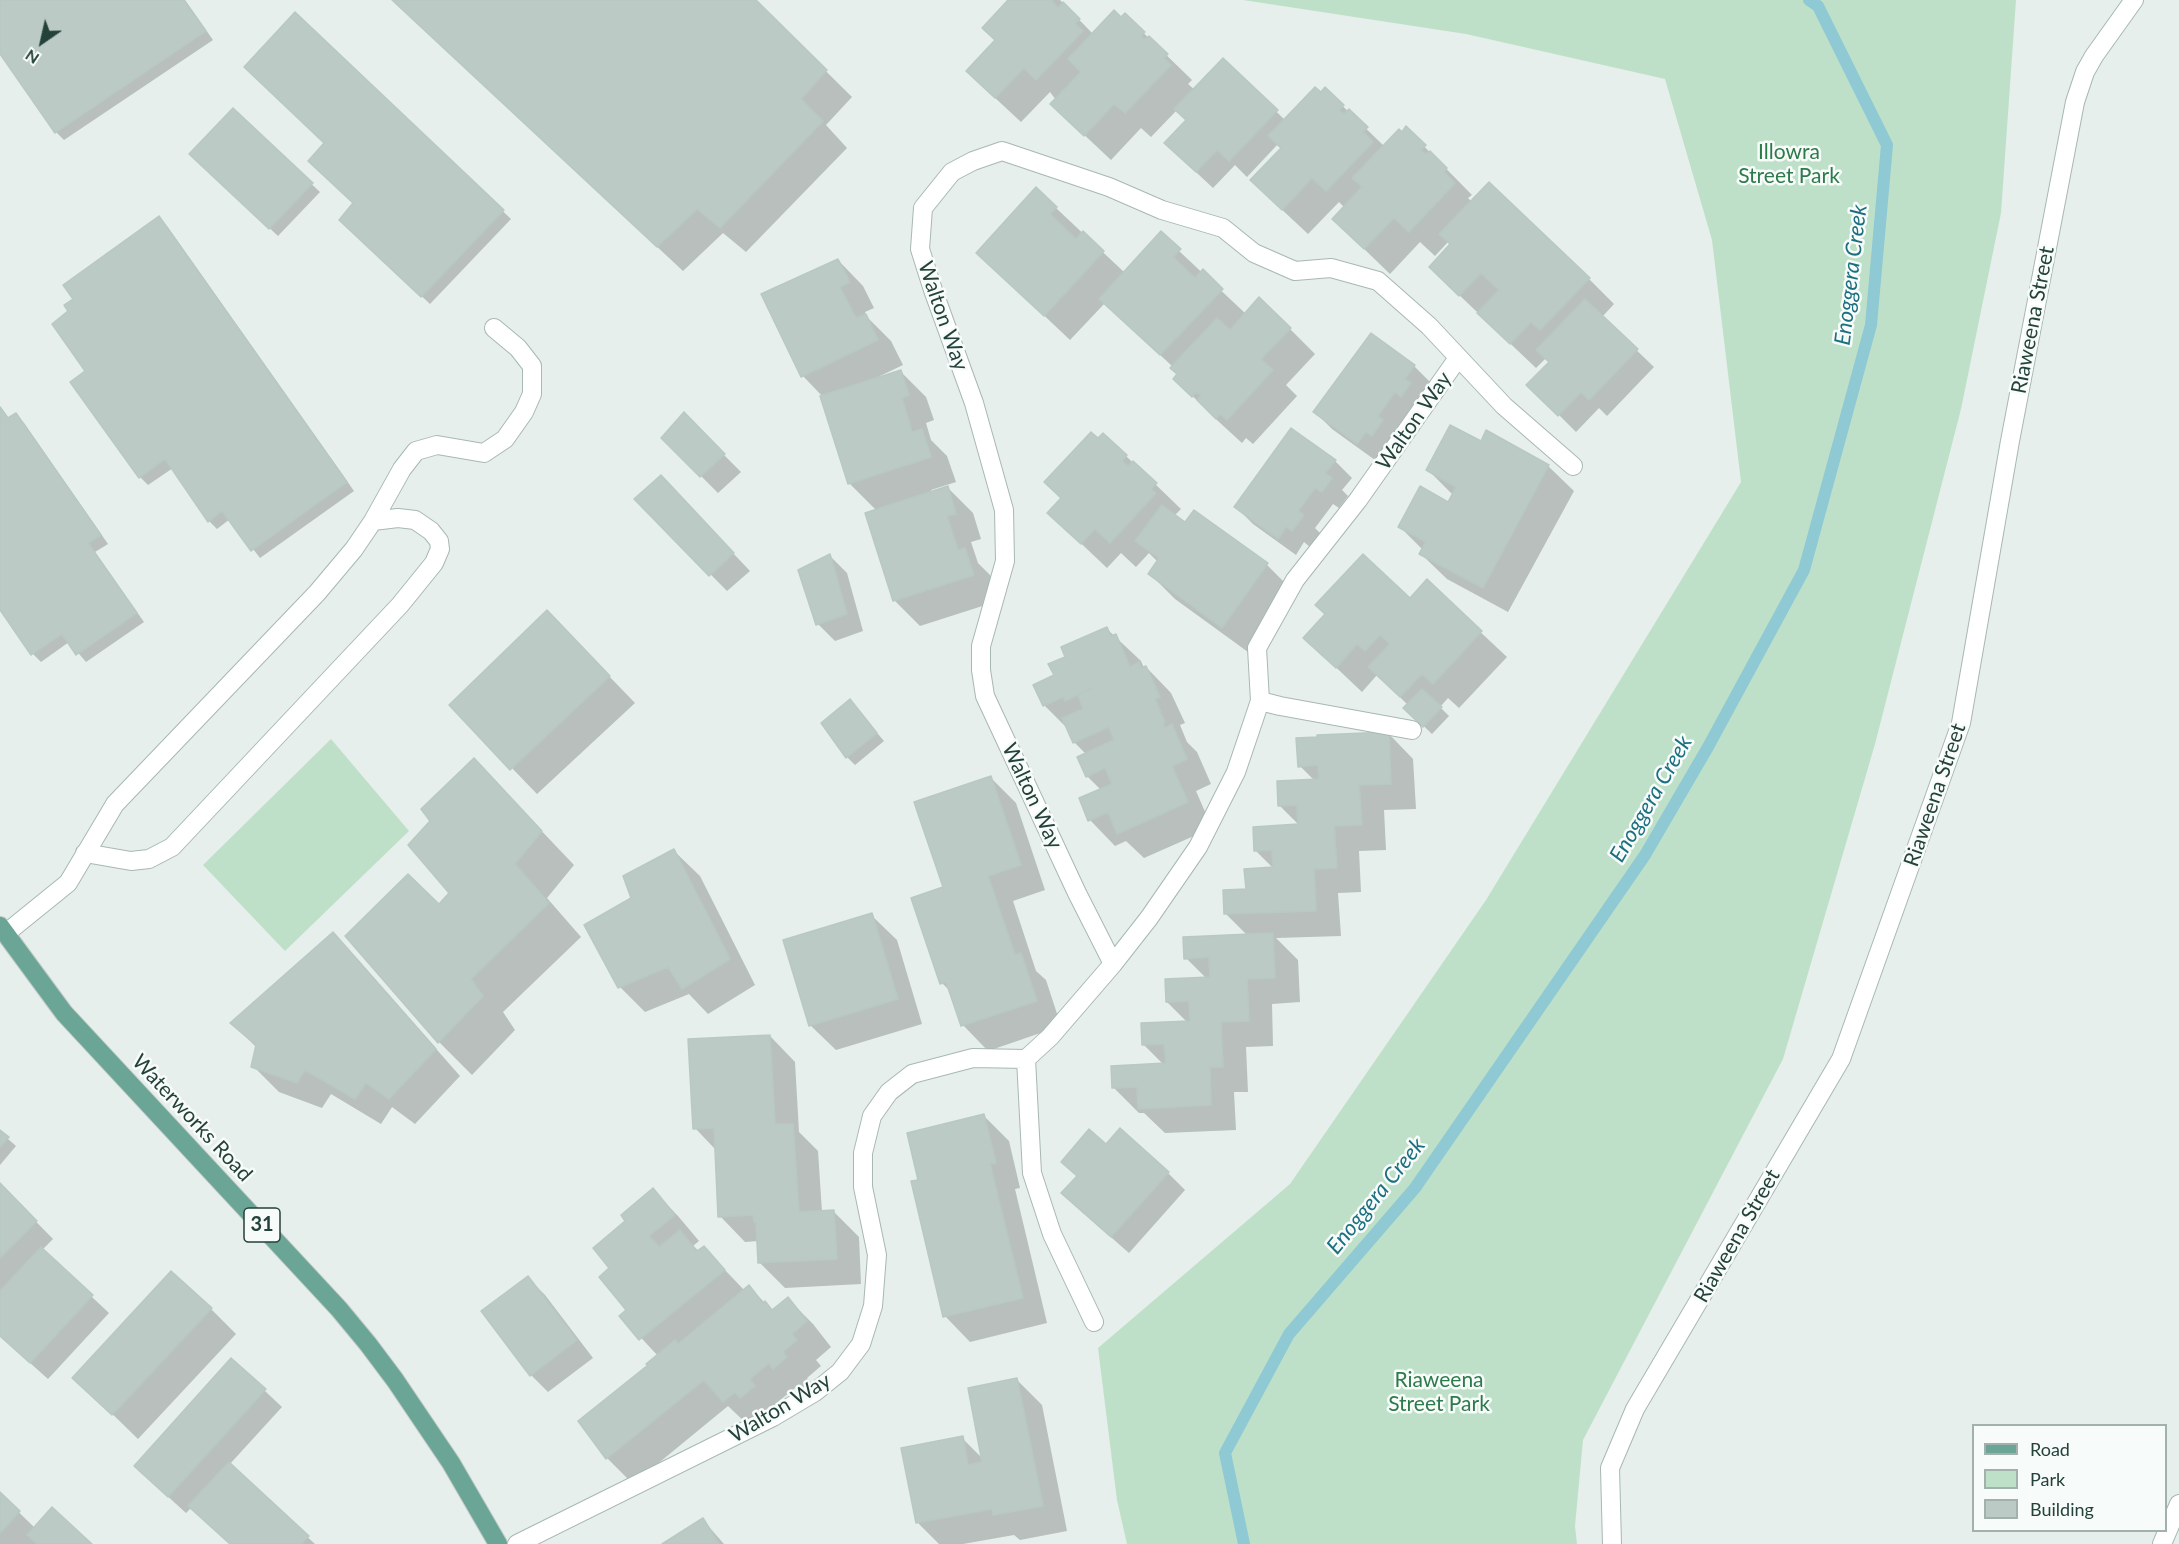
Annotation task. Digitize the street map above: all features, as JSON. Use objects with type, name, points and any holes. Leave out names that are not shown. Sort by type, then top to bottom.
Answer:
[{"type":"main road","name":"Waterworks Road","points":[[3,930],[64,1013],[285,1250],[368,1344],[451,1463],[498,1544]]},
{"type":"street","name":"Riaweena Street","points":[[1612,1544],[1610,1468],[1635,1409],[1841,1059],[1961,723],[2010,441],[2074,102],[2085,72],[2094,56],[2134,0]]},
{"type":"street","name":"Walton Way","points":[[1113,964],[1077,893],[985,696],[981,670],[981,646],[1005,561],[1004,510],[974,403],[920,249],[923,208],[952,172],[973,161],[1002,151],[1109,187],[1162,210],[1223,228],[1254,253],[1295,271],[1331,268],[1378,281],[1429,326],[1504,406],[1573,466]]},
{"type":"street","points":[[3,930],[68,883],[115,804],[317,593],[354,549],[373,521],[402,469],[416,451],[437,445],[484,453],[505,439],[524,412],[532,394],[532,366],[518,348],[494,328]]},
{"type":"street","name":"Walton Way","points":[[517,1544],[773,1416],[815,1392],[840,1372],[861,1344],[873,1306],[877,1255],[863,1187],[863,1153],[872,1116],[889,1092],[912,1074],[973,1058],[1026,1059],[1050,1037],[1149,918],[1198,847],[1236,772],[1260,700],[1257,648],[1295,580],[1359,500],[1458,358]]},
{"type":"street","points":[[85,853],[131,861],[149,859],[172,847],[400,605],[434,563],[440,549],[439,541],[415,520],[398,518],[373,521]]},
{"type":"street","points":[[1260,700],[1280,706],[1412,730]]},
{"type":"street","points":[[1026,1059],[1032,1173],[1052,1233],[1094,1322]]},
{"type":"street","points":[[2162,1544],[2179,1504]]},
{"type":"green space","points":[[1243,0],[2016,0],[2001,213],[1961,409],[1875,744],[1783,1059],[1583,1440],[1575,1526],[1577,1544],[1127,1544],[1117,1500],[1098,1348],[1290,1184],[1486,900],[1741,482],[1712,240],[1665,79],[1466,34]]},
{"type":"green space","points":[[331,739],[409,831],[285,951],[203,865]]},
{"type":"building","points":[[0,0],[184,0],[206,31],[55,133],[0,54]]},
{"type":"building","points":[[392,0],[756,0],[827,70],[801,99],[823,121],[720,228],[697,209],[657,247]]},
{"type":"building","points":[[1008,0],[1053,0],[1058,8],[1063,2],[1080,19],[1075,24],[1083,31],[1036,80],[1024,68],[995,98],[966,71],[995,40],[982,28]]},
{"type":"building","points":[[1114,10],[1121,17],[1125,13],[1145,32],[1141,36],[1145,39],[1149,36],[1168,54],[1164,58],[1171,65],[1125,113],[1114,104],[1084,136],[1050,104],[1081,72],[1068,59]]},
{"type":"building","points":[[295,12],[504,210],[421,297],[339,220],[353,203],[308,161],[324,143],[244,67]]},
{"type":"building","points":[[1223,58],[1278,110],[1229,161],[1217,150],[1196,172],[1164,143],[1186,120],[1174,109]]},
{"type":"building","points":[[1315,87],[1321,92],[1325,87],[1344,105],[1339,110],[1344,114],[1349,109],[1368,127],[1363,132],[1373,142],[1326,191],[1312,178],[1282,210],[1250,180],[1281,148],[1268,136]]},
{"type":"building","points":[[233,108],[313,183],[269,229],[189,154]]},
{"type":"building","points":[[1406,126],[1426,145],[1421,150],[1426,154],[1430,151],[1447,168],[1444,172],[1455,183],[1409,232],[1394,218],[1364,249],[1332,219],[1362,187],[1352,178],[1399,129],[1402,132]]},
{"type":"building","points":[[1489,182],[1590,278],[1540,330],[1531,322],[1510,344],[1477,313],[1499,290],[1481,273],[1459,296],[1429,267],[1450,244],[1439,234]]},
{"type":"building","points":[[1036,187],[1057,207],[1050,214],[1076,239],[1083,231],[1104,251],[1044,316],[976,253]]},
{"type":"building","points":[[159,216],[347,482],[251,551],[222,511],[208,522],[165,459],[139,478],[70,382],[85,371],[52,324],[68,311],[64,305],[73,299],[63,285]]},
{"type":"building","points":[[1161,231],[1181,249],[1173,257],[1195,278],[1203,269],[1223,289],[1160,355],[1099,299]]},
{"type":"building","points":[[838,259],[850,282],[840,287],[856,318],[866,314],[878,340],[801,377],[761,294]]},
{"type":"building","points":[[1259,297],[1291,328],[1261,359],[1273,370],[1227,420],[1220,414],[1216,419],[1197,400],[1201,395],[1196,392],[1192,397],[1173,379],[1177,374],[1170,368],[1217,318],[1230,330]]},
{"type":"building","points":[[1585,299],[1638,349],[1589,400],[1581,392],[1558,416],[1526,385],[1549,362],[1536,350]]},
{"type":"building","points":[[1371,333],[1415,365],[1405,379],[1411,383],[1401,397],[1395,392],[1378,416],[1383,420],[1372,436],[1366,432],[1357,444],[1313,412]]},
{"type":"building","points":[[901,370],[909,395],[902,398],[912,432],[922,429],[931,457],[848,484],[820,396]]},
{"type":"building","points":[[0,407],[8,418],[16,413],[101,535],[88,543],[137,613],[76,655],[62,634],[31,655],[0,610]]},
{"type":"building","points":[[684,412],[725,454],[700,477],[661,438]]},
{"type":"building","points":[[1450,425],[1481,441],[1486,430],[1549,465],[1483,588],[1419,554],[1426,542],[1398,527],[1420,486],[1448,502],[1456,487],[1426,470]]},
{"type":"building","points":[[1291,428],[1336,460],[1325,473],[1332,478],[1322,492],[1315,488],[1298,511],[1304,515],[1292,531],[1286,527],[1278,539],[1234,507]]},
{"type":"building","points":[[1091,432],[1098,438],[1103,433],[1127,455],[1122,461],[1128,466],[1133,461],[1157,483],[1151,489],[1156,493],[1110,543],[1095,529],[1081,544],[1047,513],[1061,498],[1044,482]]},
{"type":"building","points":[[661,475],[734,553],[709,576],[634,499]]},
{"type":"building","points":[[948,486],[956,514],[947,516],[958,550],[965,548],[974,575],[893,601],[865,513]]},
{"type":"building","points":[[1162,505],[1185,522],[1194,510],[1268,563],[1222,628],[1148,574],[1159,558],[1135,541]]},
{"type":"building","points":[[830,554],[847,614],[816,625],[798,570]]},
{"type":"building","points":[[1363,554],[1410,598],[1427,579],[1482,631],[1433,684],[1422,674],[1400,697],[1368,667],[1390,644],[1380,635],[1365,651],[1357,644],[1336,668],[1303,638],[1325,614],[1315,605]]},
{"type":"building","points":[[547,610],[610,676],[510,770],[449,705]]},
{"type":"building","points":[[1107,627],[1111,636],[1116,634],[1130,667],[1139,662],[1141,668],[1146,666],[1160,697],[1155,699],[1165,722],[1163,724],[1165,728],[1172,724],[1187,759],[1172,766],[1188,802],[1117,834],[1108,812],[1088,821],[1079,798],[1112,784],[1105,768],[1086,777],[1077,757],[1114,740],[1109,727],[1073,743],[1062,718],[1083,709],[1078,695],[1092,688],[1065,701],[1063,697],[1043,706],[1033,685],[1054,675],[1048,664],[1065,657],[1061,647]]},
{"type":"building","points":[[1422,689],[1442,707],[1423,727],[1403,708]]},
{"type":"building","points":[[850,699],[877,733],[846,758],[821,723]]},
{"type":"building","points":[[1389,732],[1391,784],[1359,785],[1362,825],[1334,826],[1337,868],[1314,869],[1316,911],[1224,914],[1223,890],[1246,889],[1244,869],[1273,867],[1272,850],[1254,851],[1253,827],[1298,824],[1297,805],[1278,806],[1277,781],[1319,779],[1318,765],[1298,767],[1296,738]]},
{"type":"building","points":[[474,758],[542,831],[515,864],[549,903],[471,979],[483,996],[438,1043],[345,936],[408,874],[439,904],[449,893],[408,845],[430,821],[421,809]]},
{"type":"building","points":[[991,776],[1021,865],[988,876],[1015,955],[1021,953],[1037,1001],[961,1026],[946,982],[940,984],[911,898],[943,887],[914,802]]},
{"type":"building","points":[[674,849],[730,959],[682,989],[668,967],[618,988],[584,925],[631,898],[623,876]]},
{"type":"building","points":[[872,913],[898,999],[809,1026],[783,940]]},
{"type":"building","points":[[333,932],[436,1049],[389,1099],[366,1083],[355,1099],[305,1070],[297,1083],[251,1067],[256,1045],[230,1023]]},
{"type":"building","points":[[1273,933],[1275,978],[1247,979],[1249,1021],[1221,1022],[1223,1067],[1210,1067],[1211,1105],[1138,1109],[1137,1087],[1112,1088],[1111,1066],[1166,1063],[1164,1044],[1142,1045],[1141,1023],[1190,1021],[1189,1001],[1166,1002],[1165,979],[1210,977],[1209,957],[1184,959],[1183,937]]},
{"type":"building","points":[[770,1035],[775,1124],[793,1124],[799,1212],[834,1210],[837,1259],[758,1263],[756,1222],[754,1222],[753,1215],[718,1217],[714,1128],[693,1129],[688,1039]]},
{"type":"building","points":[[984,1114],[996,1163],[990,1164],[1023,1298],[943,1317],[911,1181],[918,1180],[907,1133]]},
{"type":"building","points":[[1120,1128],[1169,1172],[1111,1237],[1061,1193],[1077,1176],[1061,1162],[1089,1129],[1106,1144]]},
{"type":"building","points":[[0,1130],[9,1137],[0,1147]]},
{"type":"building","points":[[0,1183],[37,1221],[0,1258]]},
{"type":"building","points":[[653,1188],[675,1215],[649,1236],[659,1247],[680,1230],[697,1251],[704,1246],[725,1270],[639,1340],[619,1316],[626,1310],[599,1277],[609,1268],[593,1248],[625,1221],[621,1215]]},
{"type":"building","points":[[41,1247],[93,1295],[30,1363],[0,1336],[0,1291]]},
{"type":"building","points":[[171,1271],[212,1308],[112,1415],[72,1378]]},
{"type":"building","points":[[528,1276],[577,1340],[530,1376],[481,1311]]},
{"type":"building","points":[[749,1285],[763,1303],[765,1301],[772,1310],[788,1297],[807,1321],[792,1334],[797,1340],[783,1352],[787,1357],[773,1369],[769,1363],[750,1379],[755,1386],[740,1398],[735,1392],[723,1402],[704,1380],[606,1459],[578,1421],[648,1365],[646,1364],[675,1340],[678,1344]]},
{"type":"building","points":[[231,1358],[266,1389],[168,1497],[134,1466]]},
{"type":"building","points":[[1017,1378],[1043,1506],[993,1515],[992,1509],[916,1523],[901,1448],[963,1436],[968,1465],[982,1462],[968,1388]]},
{"type":"building","points":[[229,1462],[309,1536],[301,1544],[230,1544],[188,1506]]},
{"type":"building","points":[[0,1492],[20,1511],[0,1533]]},
{"type":"building","points":[[52,1507],[92,1544],[37,1544],[27,1535]]},
{"type":"building","points":[[703,1518],[719,1544],[662,1544]]},
{"type":"waterway","name":"Enoggera Creek","points":[[1244,1544],[1225,1453],[1289,1334],[1415,1188],[1645,855],[1708,747],[1804,570],[1871,325],[1887,145],[1818,6],[1809,0]]},
{"type":"park label","name":"Illowra Street Park","points":[[1789,164]]},
{"type":"park label","name":"Riaweena Street Park","points":[[1439,1392]]}]
